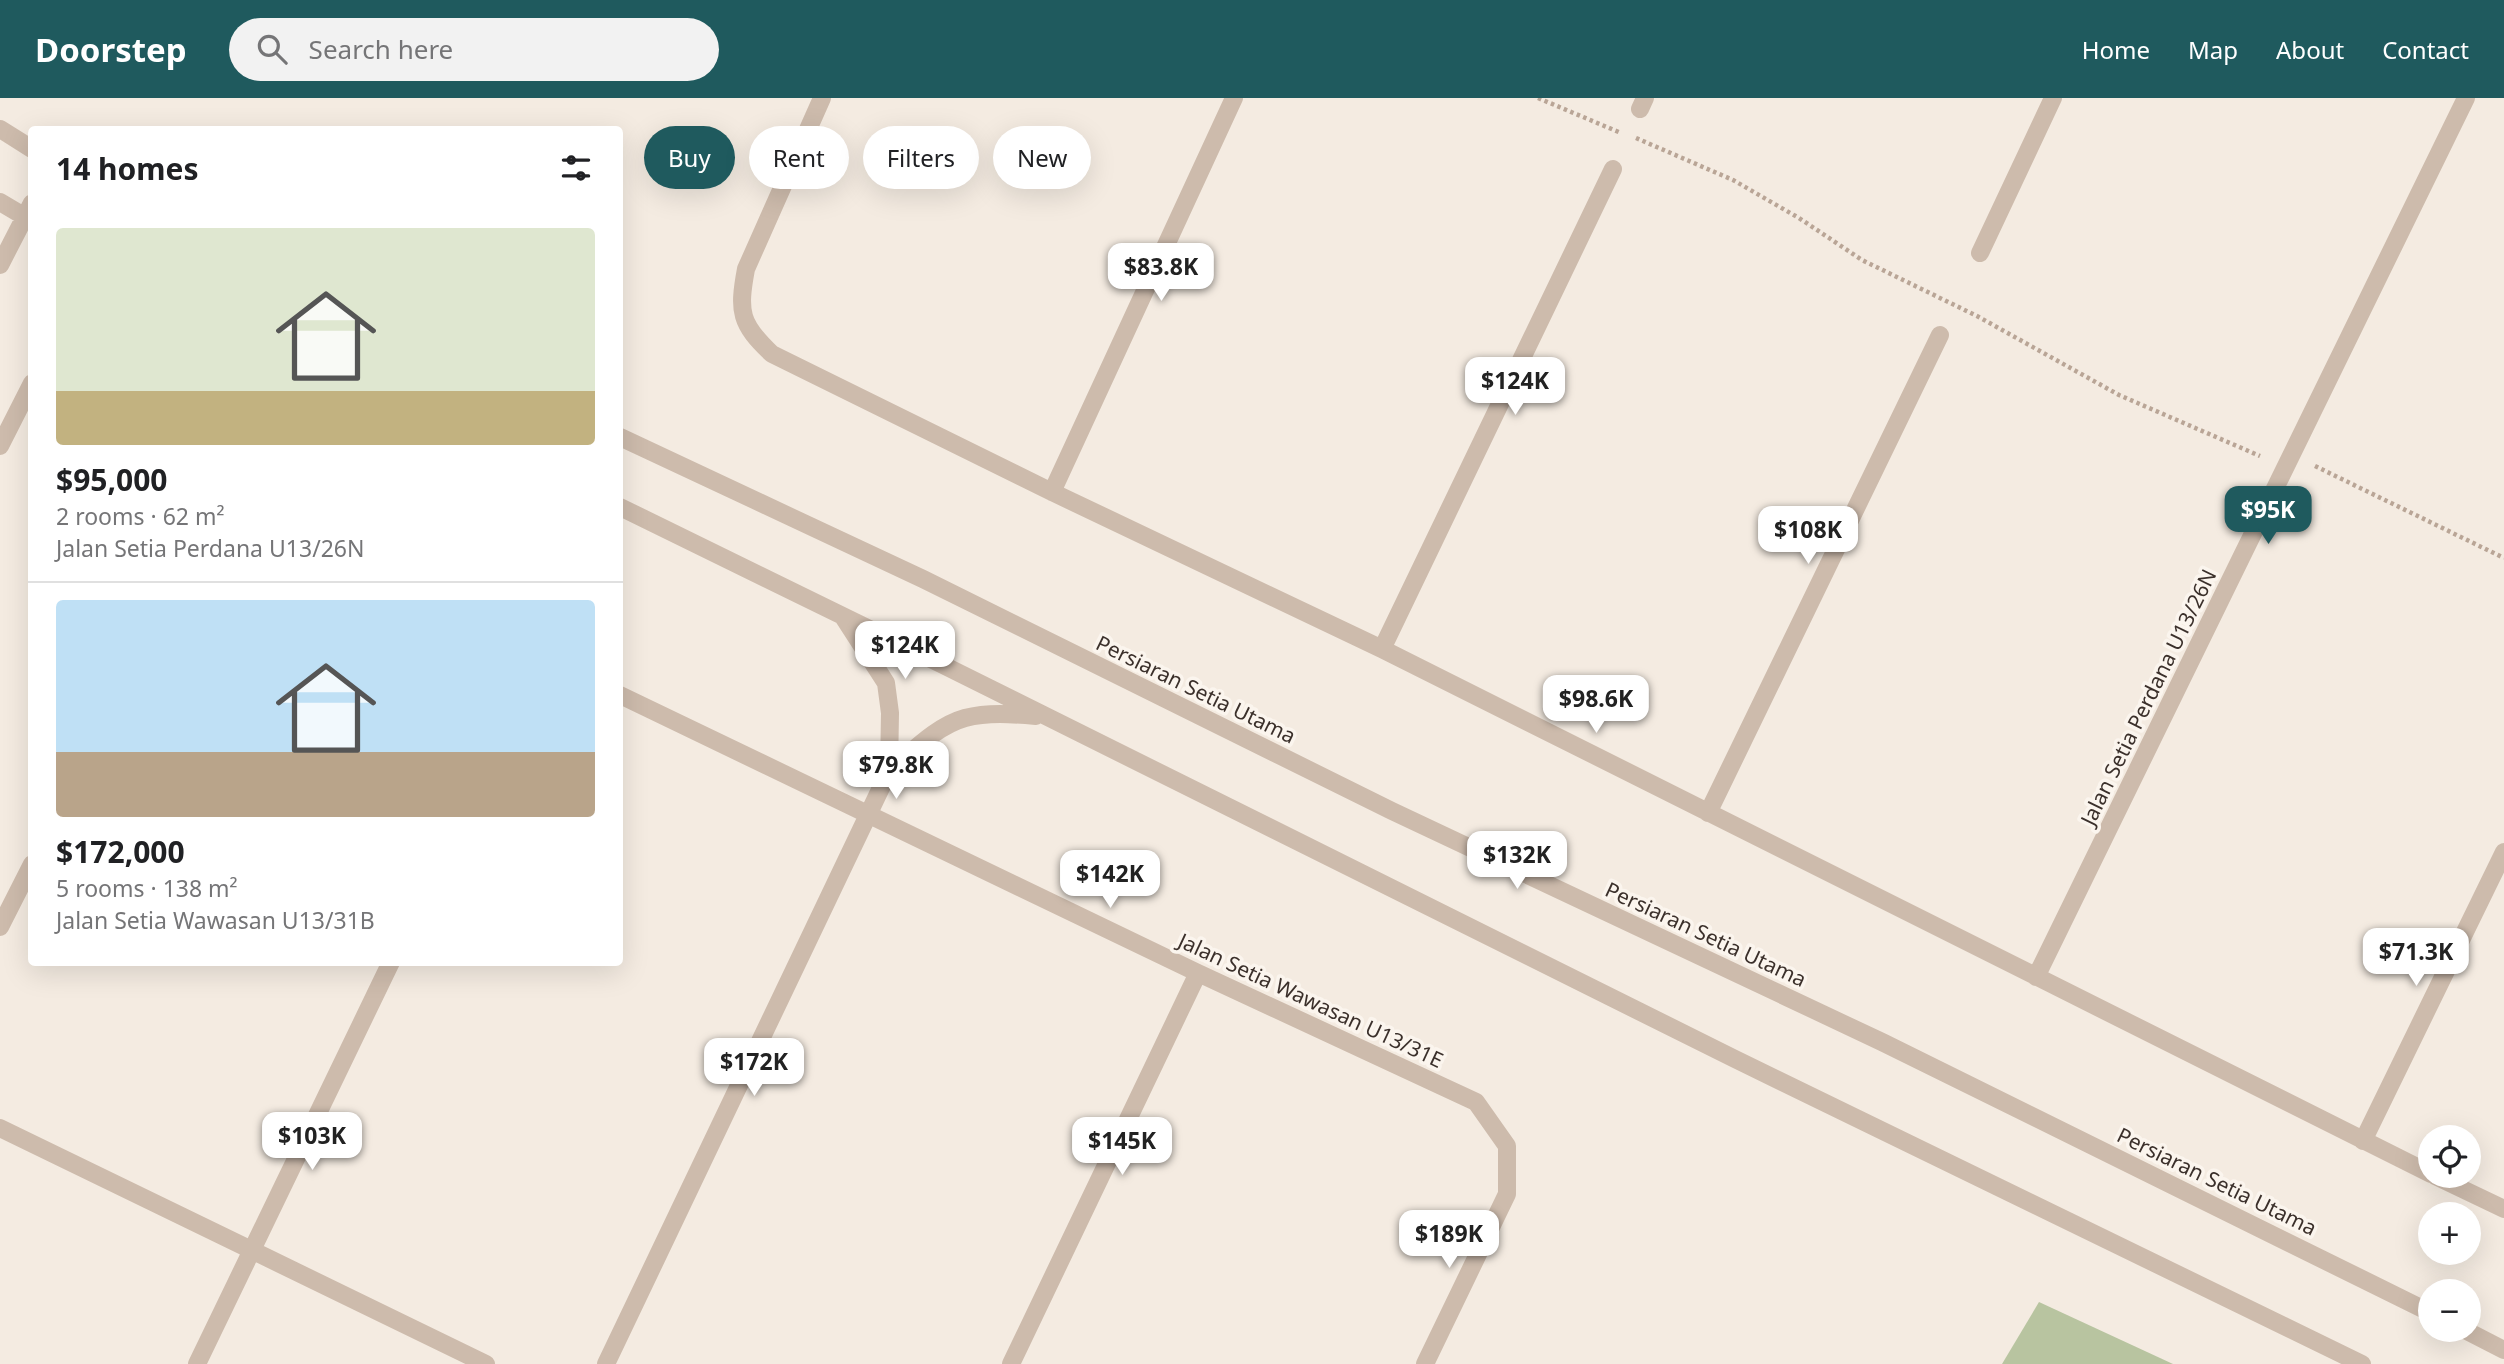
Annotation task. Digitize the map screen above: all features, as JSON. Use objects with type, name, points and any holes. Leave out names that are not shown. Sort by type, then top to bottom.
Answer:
[{"type":"street","points":[[822,98],[746,269],[741,296],[743,319],[756,339],[772,354],[1052,492],[1382,649],[2418,1168]]},
{"type":"street","points":[[1052,492],[1234,98]]},
{"type":"street","points":[[1980,253],[2053,98]]},
{"type":"street","name":"Jalan Setia Perdana U13/26N","points":[[2036,977],[2466,98]]},
{"type":"street","points":[[0,129],[28,146]]},
{"type":"street","points":[[1382,649],[1613,169]]},
{"type":"street","points":[[0,202],[28,213]]},
{"type":"street","points":[[0,265],[28,215]]},
{"type":"street","points":[[1708,813],[1940,335]]},
{"type":"street","points":[[0,446],[28,391]]},
{"type":"street","name":"Persiaran Setia Utama","points":[[623,438],[923,579],[1392,811],[1882,1042],[2418,1307]]},
{"type":"street","points":[[623,508],[1747,1065],[2362,1364]]},
{"type":"street","points":[[606,1364],[888,771],[890,713],[886,683],[842,616]]},
{"type":"street","name":"Jalan Setia Wawasan U13/31E","points":[[623,696],[1198,973],[1476,1102],[1507,1146],[1507,1194],[1425,1364]]},
{"type":"street","points":[[888,771],[937,732],[963,718],[998,713],[1045,716]]},
{"type":"street","points":[[2363,1141],[2504,852]]},
{"type":"street","points":[[0,927],[28,871]]},
{"type":"street","points":[[197,1364],[389,966]]},
{"type":"street","points":[[1011,1364],[1198,973]]},
{"type":"street","points":[[0,1128],[486,1364]]},
{"type":"street","points":[[2460,1188],[2504,1209]]},
{"type":"street","points":[[2481,1338],[2504,1350]]},
{"type":"path","points":[[1538,98],[1733,180],[1862,260],[1989,322],[2119,395],[2288,462],[2504,558]]},
{"type":"green space","points":[[2039,1302],[2173,1364],[2002,1364]]}]
